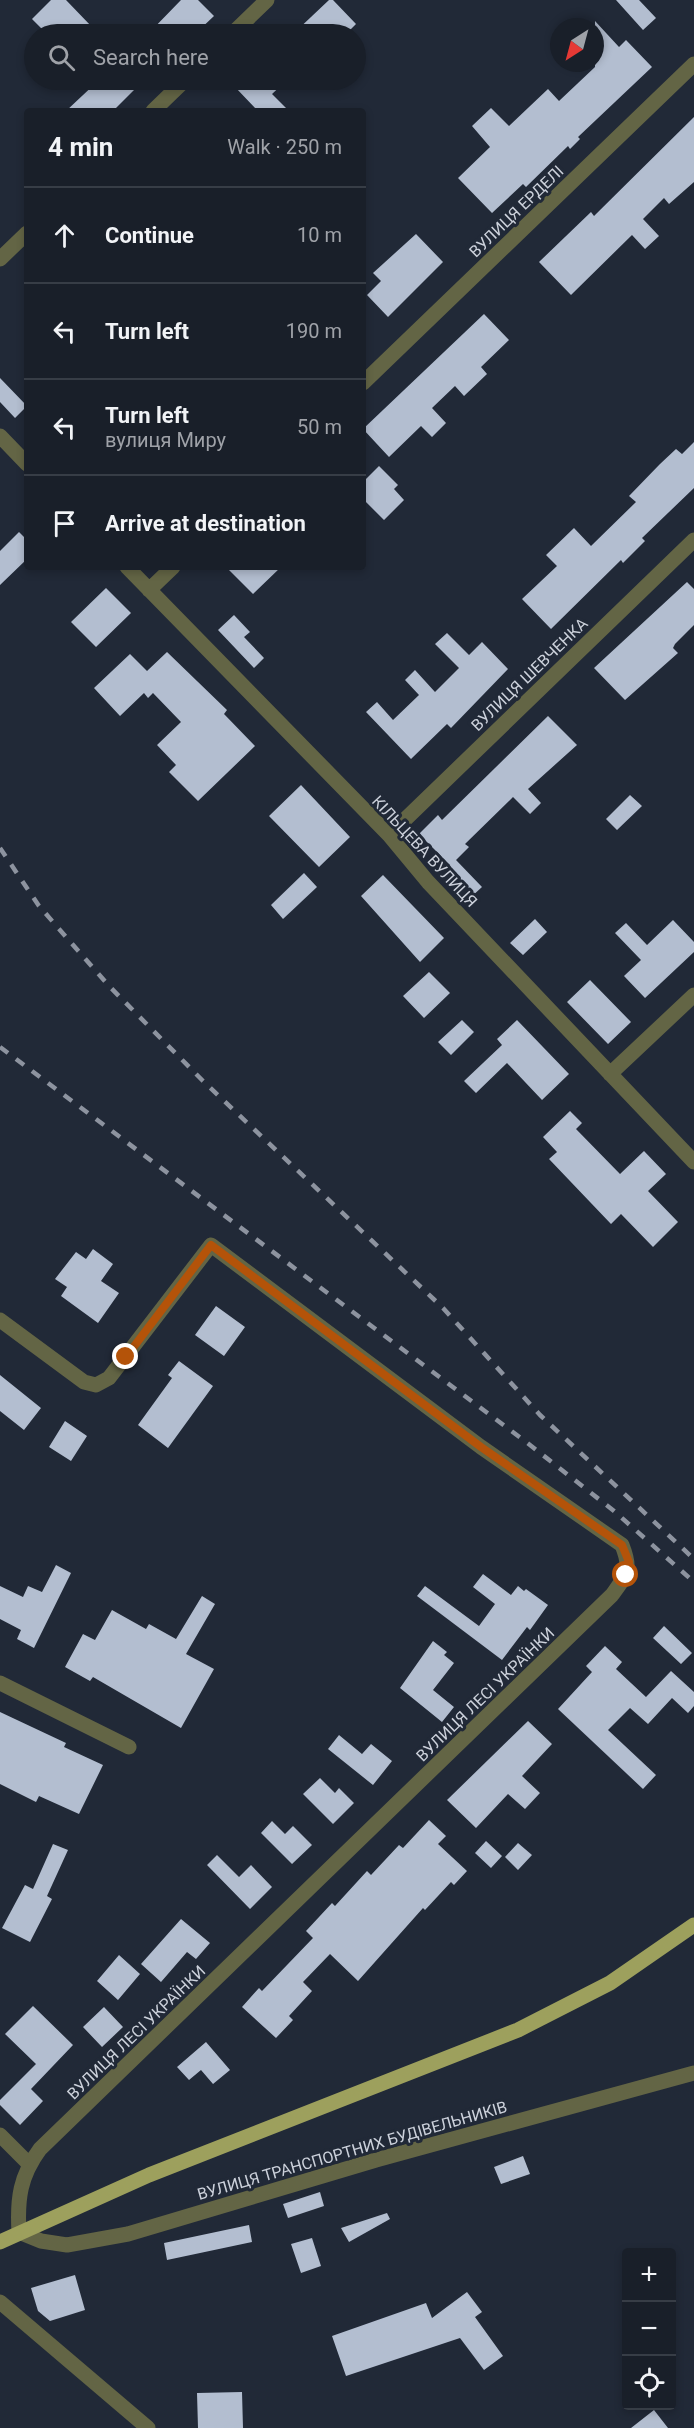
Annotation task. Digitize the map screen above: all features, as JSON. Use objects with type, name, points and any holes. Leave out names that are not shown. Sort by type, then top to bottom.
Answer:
[{"type":"main road","points":[[0,2242],[149,2175],[518,2030],[610,1983],[694,1925]]},
{"type":"street","points":[[242,24],[267,0]]},
{"type":"street","name":"ВУЛИЦЯ ЕРДЕЛІ","points":[[366,380],[694,64]]},
{"type":"street","points":[[156,108],[175,90]]},
{"type":"street","points":[[0,260],[24,236]]},
{"type":"street","points":[[0,436],[24,461]]},
{"type":"street","name":"ВУЛИЦЯ ШЕВЧЕНКА","points":[[389,835],[694,540]]},
{"type":"street","name":"КІЛЬЦЕВА ВУЛИЦЯ","points":[[130,570],[389,835],[436,890],[694,1162]]},
{"type":"street","points":[[149,590],[169,570]]},
{"type":"street","points":[[610,1074],[694,995]]},
{"type":"street","name":"ВУЛИЦЯ ЛЕСІ УКРАЇНКИ","points":[[0,1320],[84,1382],[96,1385],[110,1378],[211,1245],[481,1447],[622,1545],[629,1562],[626,1575],[612,1595],[40,2149],[29,2164],[17,2200],[19,2232]]},
{"type":"street","points":[[0,1683],[129,1747]]},
{"type":"street","name":"ВУЛИЦЯ ТРАНСПОРТНИХ БУДІВЕЛЬНИКІВ","points":[[19,2232],[41,2241],[67,2244],[128,2234],[376,2160],[694,2073]]},
{"type":"street","points":[[0,2134],[29,2164]]},
{"type":"street","points":[[0,2302],[144,2427]]},
{"type":"building","points":[[51,0],[66,0],[89,24],[37,24],[32,19]]},
{"type":"building","points":[[181,0],[198,0],[214,16],[206,24],[158,24]]},
{"type":"building","points":[[329,0],[333,0],[356,24],[304,24]]},
{"type":"building","points":[[616,0],[639,0],[656,18],[643,30]]},
{"type":"building","points":[[604,31],[619,47],[626,40],[652,67],[578,137],[580,139],[570,149],[568,146],[526,187],[523,184],[492,213],[458,178],[490,147],[472,126],[491,108],[509,126],[548,89],[559,101],[590,72],[604,72]]},
{"type":"building","points":[[88,90],[134,90],[116,108],[69,108]]},
{"type":"building","points":[[238,90],[276,90],[272,94],[286,108],[255,108]]},
{"type":"building","points":[[694,117],[694,182],[669,204],[664,198],[643,219],[659,236],[645,249],[632,235],[571,295],[539,262],[591,212],[594,216]]},
{"type":"building","points":[[416,234],[443,262],[388,317],[367,295],[381,281],[373,273]]},
{"type":"building","points":[[484,314],[509,340],[481,367],[487,374],[464,396],[455,386],[432,408],[446,423],[432,437],[421,426],[389,457],[366,432],[366,426]]},
{"type":"building","points":[[0,378],[24,403],[24,409],[15,418],[0,402]]},
{"type":"building","points":[[694,442],[694,488],[642,538],[645,541],[623,563],[621,560],[551,629],[522,599],[557,566],[546,555],[574,528],[591,546],[636,502],[629,496],[660,464],[676,449],[682,454]]},
{"type":"building","points":[[379,466],[398,485],[394,489],[404,500],[384,520],[366,502],[366,479]]},
{"type":"building","points":[[19,532],[24,537],[24,562],[0,585],[0,551]]},
{"type":"building","points":[[229,570],[278,570],[253,594]]},
{"type":"building","points":[[687,582],[694,589],[694,625],[675,644],[673,648],[678,653],[625,700],[594,668]]},
{"type":"building","points":[[106,588],[131,613],[96,647],[71,622]]},
{"type":"building","points":[[234,615],[250,632],[244,637],[264,658],[254,668],[218,630]]},
{"type":"building","points":[[447,633],[469,655],[482,642],[508,669],[451,728],[447,724],[411,759],[366,712],[377,702],[393,720],[419,695],[405,680],[415,670],[435,692],[459,668],[435,644]]},
{"type":"building","points":[[167,652],[227,710],[224,714],[255,746],[198,801],[169,772],[176,765],[157,745],[181,722],[153,693],[148,698],[144,693],[120,716],[94,688],[130,654],[147,671]]},
{"type":"building","points":[[548,716],[577,745],[528,789],[541,803],[530,814],[513,797],[465,844],[469,847],[456,860],[482,887],[470,898],[444,871],[450,865],[419,834],[438,815],[442,820]]},
{"type":"building","points":[[301,785],[350,837],[319,867],[269,816]]},
{"type":"building","points":[[630,795],[642,806],[617,830],[606,819]]},
{"type":"building","points":[[304,873],[317,887],[283,919],[271,905]]},
{"type":"building","points":[[383,875],[444,938],[420,962],[361,896]]},
{"type":"building","points":[[535,919],[547,932],[523,955],[510,943]]},
{"type":"building","points":[[673,920],[694,942],[694,952],[645,998],[624,976],[641,960],[615,933],[626,923],[647,945]]},
{"type":"building","points":[[429,972],[450,993],[424,1018],[403,996]]},
{"type":"building","points":[[590,980],[631,1022],[608,1044],[567,1002]]},
{"type":"building","points":[[462,1020],[474,1032],[451,1055],[438,1042]]},
{"type":"building","points":[[517,1020],[569,1074],[542,1100],[507,1063],[476,1093],[464,1081],[502,1045],[497,1039]]},
{"type":"building","points":[[570,1111],[582,1123],[576,1129],[620,1174],[644,1151],[666,1174],[648,1191],[678,1222],[653,1247],[621,1214],[611,1224],[549,1159],[557,1152],[543,1137]]},
{"type":"building","points":[[93,1249],[113,1264],[101,1281],[119,1293],[98,1323],[61,1296],[67,1287],[55,1279],[76,1252],[86,1259]]},
{"type":"building","points":[[216,1306],[245,1327],[224,1356],[195,1335]]},
{"type":"building","points":[[179,1361],[213,1386],[168,1448],[138,1425],[172,1378],[168,1375]]},
{"type":"building","points":[[0,1375],[41,1408],[24,1430],[0,1411]]},
{"type":"building","points":[[65,1421],[87,1436],[71,1461],[49,1447]]},
{"type":"building","points":[[56,1565],[71,1573],[34,1648],[17,1639],[21,1630],[0,1619],[0,1586],[23,1597],[28,1586],[42,1592]]},
{"type":"building","points":[[483,1574],[511,1595],[518,1586],[548,1605],[530,1630],[527,1627],[502,1660],[417,1596],[425,1586],[479,1626],[495,1604],[473,1587]]},
{"type":"building","points":[[202,1596],[215,1604],[186,1654],[214,1669],[181,1728],[93,1677],[90,1681],[65,1667],[83,1634],[95,1640],[112,1610],[146,1629],[149,1624],[176,1639]]},
{"type":"building","points":[[664,1626],[692,1653],[681,1664],[653,1638]]},
{"type":"building","points":[[433,1641],[447,1652],[444,1655],[454,1663],[433,1690],[454,1707],[442,1722],[400,1688]]},
{"type":"building","points":[[605,1646],[622,1662],[616,1669],[646,1697],[671,1671],[694,1692],[694,1706],[688,1713],[672,1698],[648,1724],[630,1708],[608,1730],[656,1775],[643,1789],[558,1709],[592,1672],[586,1666]]},
{"type":"building","points":[[0,1712],[66,1743],[64,1747],[103,1765],[79,1814],[39,1796],[36,1802],[0,1784]]},
{"type":"building","points":[[528,1721],[552,1744],[522,1776],[540,1793],[525,1809],[508,1794],[476,1828],[447,1800]]},
{"type":"building","points":[[339,1735],[362,1754],[371,1744],[392,1761],[373,1785],[328,1749]]},
{"type":"building","points":[[320,1778],[335,1793],[339,1788],[354,1803],[333,1824],[303,1794]]},
{"type":"building","points":[[429,1820],[446,1836],[438,1844],[467,1871],[454,1885],[451,1882],[425,1910],[423,1908],[358,1981],[330,1954],[303,1982],[312,1991],[289,2016],[293,2020],[276,2038],[242,2007],[259,1988],[262,1991],[313,1938],[306,1931],[332,1903],[335,1906],[367,1871],[371,1875],[399,1845],[403,1848]]},
{"type":"building","points":[[272,1821],[285,1834],[293,1826],[312,1845],[292,1864],[261,1833]]},
{"type":"building","points":[[486,1841],[502,1856],[491,1868],[475,1853]]},
{"type":"building","points":[[518,1843],[532,1855],[518,1870],[505,1857]]},
{"type":"building","points":[[53,1844],[68,1850],[47,1896],[52,1899],[30,1942],[2,1928],[25,1885],[33,1889]]},
{"type":"building","points":[[217,1855],[239,1877],[251,1865],[272,1887],[250,1909],[207,1865]]},
{"type":"building","points":[[181,1919],[210,1943],[196,1959],[187,1952],[161,1982],[141,1964]]},
{"type":"building","points":[[119,1955],[140,1974],[118,2000],[97,1981]]},
{"type":"building","points":[[33,2006],[73,2045],[31,2089],[43,2101],[20,2125],[0,2105],[0,2100],[36,2064],[5,2034]]},
{"type":"building","points":[[104,2007],[123,2027],[102,2047],[83,2027]]},
{"type":"building","points":[[206,2042],[230,2070],[213,2084],[201,2070],[189,2080],[177,2067]]},
{"type":"building","points":[[523,2156],[530,2174],[501,2184],[494,2167]]},
{"type":"building","points":[[320,2192],[324,2206],[288,2218],[283,2204]]},
{"type":"building","points":[[387,2213],[390,2219],[349,2242],[341,2228]]},
{"type":"building","points":[[249,2225],[252,2242],[167,2260],[164,2243]]},
{"type":"building","points":[[312,2238],[321,2266],[301,2273],[291,2244]]},
{"type":"building","points":[[75,2275],[85,2310],[50,2321],[38,2311],[31,2288]]},
{"type":"building","points":[[467,2292],[482,2312],[475,2317],[503,2356],[484,2370],[460,2338],[346,2376],[332,2336],[426,2303],[432,2318]]},
{"type":"building","points":[[242,2392],[243,2428],[198,2428],[197,2393]]},
{"type":"building","points":[[654,2410],[668,2428],[631,2428]]},
{"type":"railway","points":[[0,848],[39,906],[109,986],[203,1081],[443,1308],[540,1415],[694,1559]]},
{"type":"railway","points":[[0,1047],[530,1445],[614,1511],[694,1582]]},
{"type":"route","points":[[126,1357],[211,1245],[481,1447],[622,1545],[629,1562],[626,1575]]}]
